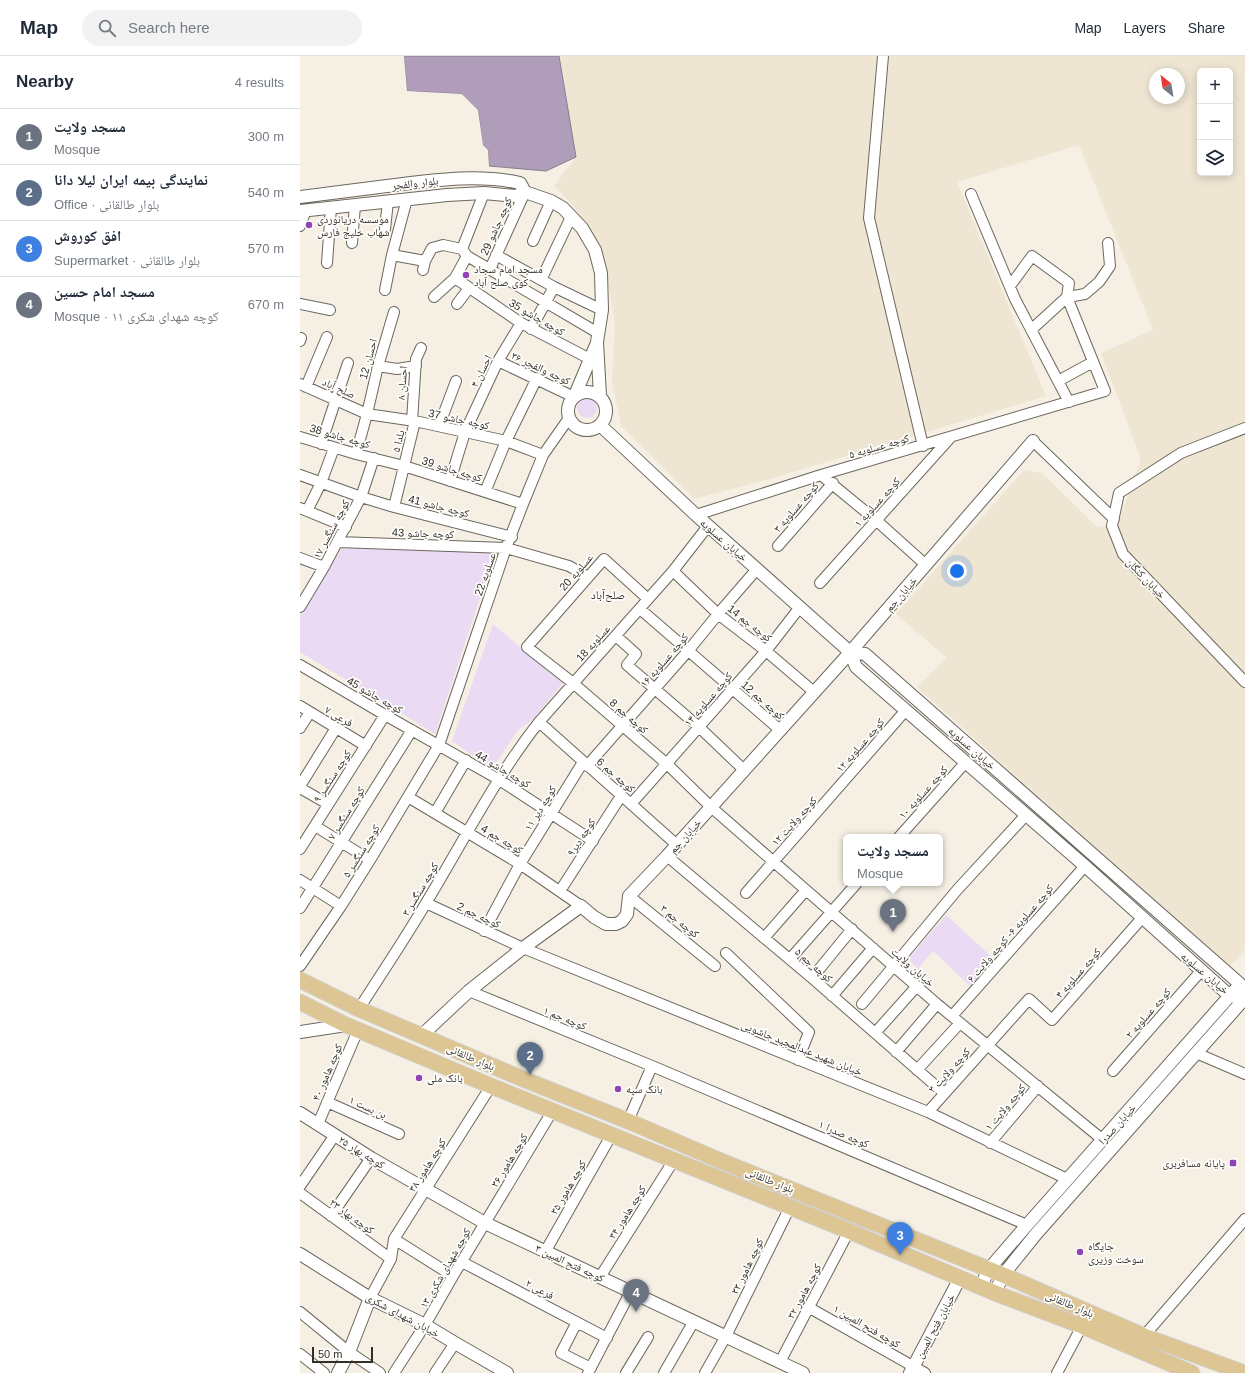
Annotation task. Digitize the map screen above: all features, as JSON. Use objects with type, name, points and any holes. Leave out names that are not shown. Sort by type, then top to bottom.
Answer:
[{"type":"main road","name":"بلوار طالقانی","points":[[300,980],[359,1009],[523,1079],[1003,1275],[1144,1336],[1244,1373]]},
{"type":"main road","name":"بلوار طالقانی","points":[[300,1002],[352,1027],[491,1086],[849,1231],[960,1278],[1082,1326],[1192,1373]]},
{"type":"main road","points":[[790,1207],[798,1191]]},
{"type":"street","points":[[883,56],[869,218],[923,446]]},
{"type":"street","name":"بلوار والفجر","points":[[302,196],[444,180],[485,178],[520,184],[524,192]]},
{"type":"street","points":[[385,290],[392,255],[417,183]]},
{"type":"street","points":[[374,188],[375,203]]},
{"type":"street","name":"بلوار والفجر","points":[[303,211],[447,194],[484,193],[516,196],[524,192],[551,201],[563,208],[582,228],[595,250],[601,273],[602,310],[598,337]]},
{"type":"street","name":"کوچه جاشو 29","points":[[490,269],[524,192]]},
{"type":"street","points":[[434,297],[455,278],[484,193]]},
{"type":"street","points":[[972,194],[1015,299],[1069,402]]},
{"type":"street","points":[[300,226],[303,211],[302,196]]},
{"type":"street","points":[[385,229],[388,201]]},
{"type":"street","points":[[533,242],[551,201]]},
{"type":"street","points":[[352,243],[355,205]]},
{"type":"street","points":[[326,263],[331,208]]},
{"type":"street","points":[[541,280],[571,217]]},
{"type":"street","points":[[1032,330],[1067,297],[1086,294],[1099,282],[1110,266],[1108,243]]},
{"type":"street","points":[[392,255],[424,266],[432,248],[443,246],[465,252],[490,269],[546,302],[598,337]]},
{"type":"street","points":[[496,255],[527,273],[602,310]]},
{"type":"street","points":[[1010,286],[1032,256],[1069,283],[1067,297],[1093,362],[1058,381]]},
{"type":"street","points":[[520,287],[527,273]]},
{"type":"street","name":"کوچه جاشو 35","points":[[455,278],[521,323],[590,359]]},
{"type":"street","points":[[531,329],[554,287]]},
{"type":"street","points":[[457,304],[469,288]]},
{"type":"street","points":[[300,304],[330,310]]},
{"type":"street","name":"احسان 12","points":[[356,454],[378,366],[394,312]]},
{"type":"street","name":"احسان ۴","points":[[450,480],[465,432],[498,361],[521,323]]},
{"type":"street","points":[[303,385],[327,337]]},
{"type":"street","points":[[575,396],[581,392],[588,391],[600,396],[606,407],[606,414],[600,425],[589,430],[583,430],[572,423],[569,418],[568,407],[575,396],[598,337]]},
{"type":"street","points":[[598,337],[600,396]]},
{"type":"street","name":"احسان ۸","points":[[413,421],[416,359],[421,348]]},
{"type":"street","name":"کوچه والفجر ۳۶","points":[[498,361],[575,396]]},
{"type":"street","name":"کوچه عسلویه ۵","points":[[696,515],[822,475],[1105,391],[1093,362]]},
{"type":"street","points":[[321,444],[348,363]]},
{"type":"street","points":[[378,366],[398,369],[416,366]]},
{"type":"street","points":[[485,492],[506,442],[537,378]]},
{"type":"street","points":[[439,426],[456,381]]},
{"type":"street","name":"صلح آباد","points":[[303,385],[367,414]]},
{"type":"street","name":"کوچه جاشو 37","points":[[367,414],[413,421],[465,432],[506,442],[543,456]]},
{"type":"street","name":"عسلویه 22","points":[[439,745],[506,548],[512,537],[523,504],[543,456],[569,418]]},
{"type":"street","name":"یلدا ۵","points":[[394,507],[413,421]]},
{"type":"street","name":"خیابان عسلویه","points":[[600,425],[708,526],[850,652],[856,667],[1085,866],[1230,996],[1245,998],[1243,981],[865,654],[850,652]]},
{"type":"street","name":"خیابان کنگان","points":[[1245,428],[1181,453],[1119,493],[1112,526],[1123,554],[1245,682]]},
{"type":"street","name":"کوچه عسلویه ۱","points":[[820,583],[877,521],[951,436]]},
{"type":"street","name":"کوچه جاشو 38","points":[[300,437],[334,448],[374,458]]},
{"type":"street","points":[[822,475],[877,521],[926,565],[1033,442],[1114,519]]},
{"type":"street","points":[[334,448],[321,483],[304,510],[346,526]]},
{"type":"street","name":"کوچه جاشو 39","points":[[374,458],[450,480],[523,504]]},
{"type":"street","name":"کوچه سنگسر ۱۷","points":[[300,607],[324,568],[361,497],[374,458]]},
{"type":"street","name":"کوچه جاشو 41","points":[[300,475],[394,507],[512,537]]},
{"type":"street","name":"کوچه عسلویه ۳","points":[[778,546],[833,483]]},
{"type":"street","name":"عسلویه 18","points":[[498,778],[539,722],[673,571],[708,526]]},
{"type":"street","name":"کوچه جاشو 43","points":[[338,542],[506,548],[569,566],[588,577]]},
{"type":"street","points":[[300,558],[324,568]]},
{"type":"street","name":"عسلویه 20","points":[[527,646],[604,559],[648,599]]},
{"type":"street","name":"خیابان جم","points":[[629,896],[712,807],[926,565]]},
{"type":"street","name":"کوچه عسلویه ۱۶","points":[[585,764],[622,726],[688,652],[757,568]]},
{"type":"street","name":"کوچه جم 14","points":[[673,571],[718,614],[766,651],[814,692]]},
{"type":"street","name":"کوچه عسلویه ۱۴","points":[[631,804],[766,651],[800,607]]},
{"type":"street","name":"کوچه جم 12","points":[[640,609],[780,730]]},
{"type":"street","points":[[616,636],[636,654],[627,665],[699,727],[744,770]]},
{"type":"street","name":"کوچه جم 8","points":[[527,646],[573,683],[667,764],[712,807]]},
{"type":"street","name":"کوچه جاشو 45","points":[[300,665],[439,745]]},
{"type":"street","name":"فرعی ۷","points":[[300,706],[366,746]]},
{"type":"street","name":"کوچه عسلویه ۱۲","points":[[832,796],[906,710]]},
{"type":"street","points":[[300,728],[310,712]]},
{"type":"street","name":"کوچه سنگسر ۹","points":[[300,849],[385,715]]},
{"type":"street","name":"کوچه جم 6","points":[[539,722],[677,845]]},
{"type":"street","points":[[328,804],[300,787],[336,728]]},
{"type":"street","name":"کوچه سنگسر ۷","points":[[300,908],[412,730]]},
{"type":"street","name":"کوچه جاشو 44","points":[[439,745],[498,778],[593,841]]},
{"type":"street","name":"کوچه سنگسر ۵","points":[[300,966],[370,860],[439,745]]},
{"type":"street","points":[[435,813],[466,760]]},
{"type":"street","name":"کوچه عسلویه ۱۰","points":[[902,834],[965,763]]},
{"type":"street","name":"کوچه دیر ۱۱","points":[[484,931],[520,864],[551,814],[585,764]]},
{"type":"street","name":"کوچه سنگسر ۳","points":[[359,1009],[426,903],[498,778]]},
{"type":"street","name":"کوچه دیر۹","points":[[560,891],[622,796]]},
{"type":"street","name":"کوچه ولایت ۱۲","points":[[746,893],[832,796]]},
{"type":"street","name":"کوچه جم 4","points":[[408,797],[520,864],[581,906]]},
{"type":"street","name":"خیابان ولایت","points":[[712,807],[937,1004],[988,1044],[1103,1140]]},
{"type":"street","points":[[862,1004],[958,890],[1026,815]]},
{"type":"street","points":[[315,826],[370,860]]},
{"type":"street","name":"کوچه جم ۵","points":[[667,856],[790,959],[944,1094]]},
{"type":"street","name":"کوچه عسلویه ۶- کوچه ولایت ۶","points":[[917,1070],[956,1020],[1085,866]]},
{"type":"street","points":[[300,880],[341,906]]},
{"type":"street","points":[[790,959],[854,886]]},
{"type":"street","points":[[764,938],[806,890]]},
{"type":"street","points":[[421,1036],[469,991],[523,948],[581,906],[594,917],[606,924],[616,924],[622,921],[627,914],[629,896]]},
{"type":"street","name":"کوچه جم ۳","points":[[629,896],[715,966]]},
{"type":"street","name":"کوچه جم 2","points":[[426,903],[523,948]]},
{"type":"street","name":"کوچه عسلویه ۴","points":[[1029,999],[1052,1020],[1142,918]]},
{"type":"street","points":[[812,978],[852,929]]},
{"type":"street","name":"خیابان شهید عبدالمجید جاشویی","points":[[523,948],[928,1112],[1067,1179]]},
{"type":"street","points":[[832,996],[873,948]]},
{"type":"street","points":[[726,954],[809,1032],[798,1060]]},
{"type":"street","name":"کوچه عسلویه ۲","points":[[1113,1071],[1201,971]]},
{"type":"street","name":"خیابان صدرا","points":[[981,1286],[989,1270],[1027,1224],[1243,981]]},
{"type":"street","points":[[875,1033],[917,986]]},
{"type":"street","name":"کوچه جم ۱","points":[[469,991],[652,1066]]},
{"type":"street","name":"خیابان صدرا","points":[[995,1292],[1003,1275],[1058,1209],[1245,998]]},
{"type":"street","name":"کوچه ولایت ۳","points":[[928,1112],[1029,999]]},
{"type":"street","points":[[896,1052],[937,1004]]},
{"type":"street","points":[[300,1032],[352,1027]]},
{"type":"street","name":"کوچه هامور ۴۰","points":[[318,1124],[327,1102],[352,1027]]},
{"type":"street","points":[[1196,1053],[1245,1074]]},
{"type":"street","points":[[628,1121],[652,1066]]},
{"type":"street","name":"کوچه صدرا ۱","points":[[652,1066],[1027,1224]]},
{"type":"street","name":"کوچه هامور ۳۸","points":[[370,1298],[391,1259],[394,1239],[491,1086]]},
{"type":"street","name":"کوچه ولایت ۱","points":[[990,1143],[1038,1086]]},
{"type":"street","name":"بن بست ۱","points":[[327,1102],[399,1134]]},
{"type":"street","points":[[1131,1108],[1140,1116]]},
{"type":"street","name":"کوچه هامور ۳۶","points":[[485,1223],[553,1110]]},
{"type":"street","name":"کوچه بهار ۲۵","points":[[300,1113],[371,1158],[426,1189]]},
{"type":"street","name":"کوچه هامور ۳۵","points":[[545,1252],[612,1134]]},
{"type":"street","points":[[300,1186],[334,1135]]},
{"type":"street","points":[[331,1216],[371,1158]]},
{"type":"street","name":"کوچه هامور ۳۴","points":[[600,1277],[674,1160]]},
{"type":"street","name":"کوچه فتح المبین ۳","points":[[426,1189],[485,1223],[726,1336],[785,1367],[802,1373]]},
{"type":"street","name":"کوچه بهار ۲۳","points":[[300,1193],[391,1259]]},
{"type":"street","points":[[1048,1201],[1058,1209]]},
{"type":"street","name":"کوچه هامور ۳۳","points":[[705,1373],[726,1336],[790,1207]]},
{"type":"street","points":[[1144,1336],[1245,1219]]},
{"type":"street","name":"کوچه شهدای شکری ۱۳","points":[[394,1373],[426,1325],[485,1223]]},
{"type":"street","name":"کوچه هامور ۳۲","points":[[785,1367],[808,1307],[849,1231]]},
{"type":"street","points":[[394,1239],[453,1276]]},
{"type":"street","name":"خیابان شهدای شکری","points":[[300,1254],[370,1298],[426,1325],[504,1372]]},
{"type":"street","name":"فرعی ۲","points":[[462,1262],[607,1338]]},
{"type":"street","name":"خیابان فتح المبین","points":[[912,1370],[960,1278]]},
{"type":"street","points":[[577,1322],[561,1353],[590,1370],[631,1292]]},
{"type":"street","points":[[338,1373],[349,1352],[370,1298]]},
{"type":"street","name":"کوچه فتح المبین ۱","points":[[808,1307],[912,1370],[925,1373]]},
{"type":"street","points":[[300,1312],[349,1352],[380,1373]]},
{"type":"street","points":[[664,1373],[694,1321]]},
{"type":"street","points":[[1057,1373],[1082,1326]]},
{"type":"street","points":[[626,1373],[648,1337]]},
{"type":"street","points":[[435,1373],[455,1343]]},
{"type":"street","points":[[300,1354],[324,1373]]},
{"type":"shaded area","points":[[404,56],[559,56],[576,157],[546,171],[489,166],[488,150],[483,146],[478,110],[462,94],[407,91]]},
{"type":"shaded area","points":[[559,56],[1245,56],[1245,950],[1229,967],[917,687],[947,658],[896,614],[1024,470],[1042,473],[1097,527],[1118,524],[1141,459],[1101,353],[1153,330],[1079,145],[957,182],[1046,396],[770,479],[694,499],[621,426],[612,382],[615,323],[603,254],[571,203],[554,186],[576,157]]},
{"type":"shaded area","points":[[587,398],[594,401],[597,408],[594,415],[587,418],[580,415],[577,408],[580,401]]},
{"type":"shaded area","points":[[352,543],[495,553],[435,734],[300,652],[300,615],[341,549]]},
{"type":"shaded area","points":[[493,624],[563,683],[532,720],[518,730],[492,769],[452,741]]},
{"type":"shaded area","points":[[946,915],[994,959],[971,987],[933,951],[918,969],[908,959]]},
{"type":"pier","points":[[402,56],[404,56],[407,91],[462,94],[478,110],[483,145],[488,150],[489,166],[487,167],[486,151],[481,146],[476,111],[461,96],[405,93]]},
{"type":"place","name":"موسسه دریانوردی شهاب خلیج فارس","points":[[309,225]]},
{"type":"place","name":"مسجد امام سجاد کوی صلح آباد","points":[[466,275]]},
{"type":"place","name":"مسجد ولایت","points":[[893,932]]},
{"type":"place","name":"نمایندگی بیمه ایران لیلا دانا","points":[[530,1075]]},
{"type":"place","name":"بانک ملی","points":[[419,1078]]},
{"type":"place","name":"بانک سپه","points":[[618,1089]]},
{"type":"place","name":"پایانه مسافربری","points":[[1233,1163]]},
{"type":"place","name":"جایگاه سوخت وزیری","points":[[1080,1252]]},
{"type":"place","name":"افق کوروش","points":[[900,1255]]},
{"type":"place","name":"مسجد امام حسین","points":[[636,1312]]},
{"type":"district","name":"صلح‌آباد","points":[[608,595]]}]
